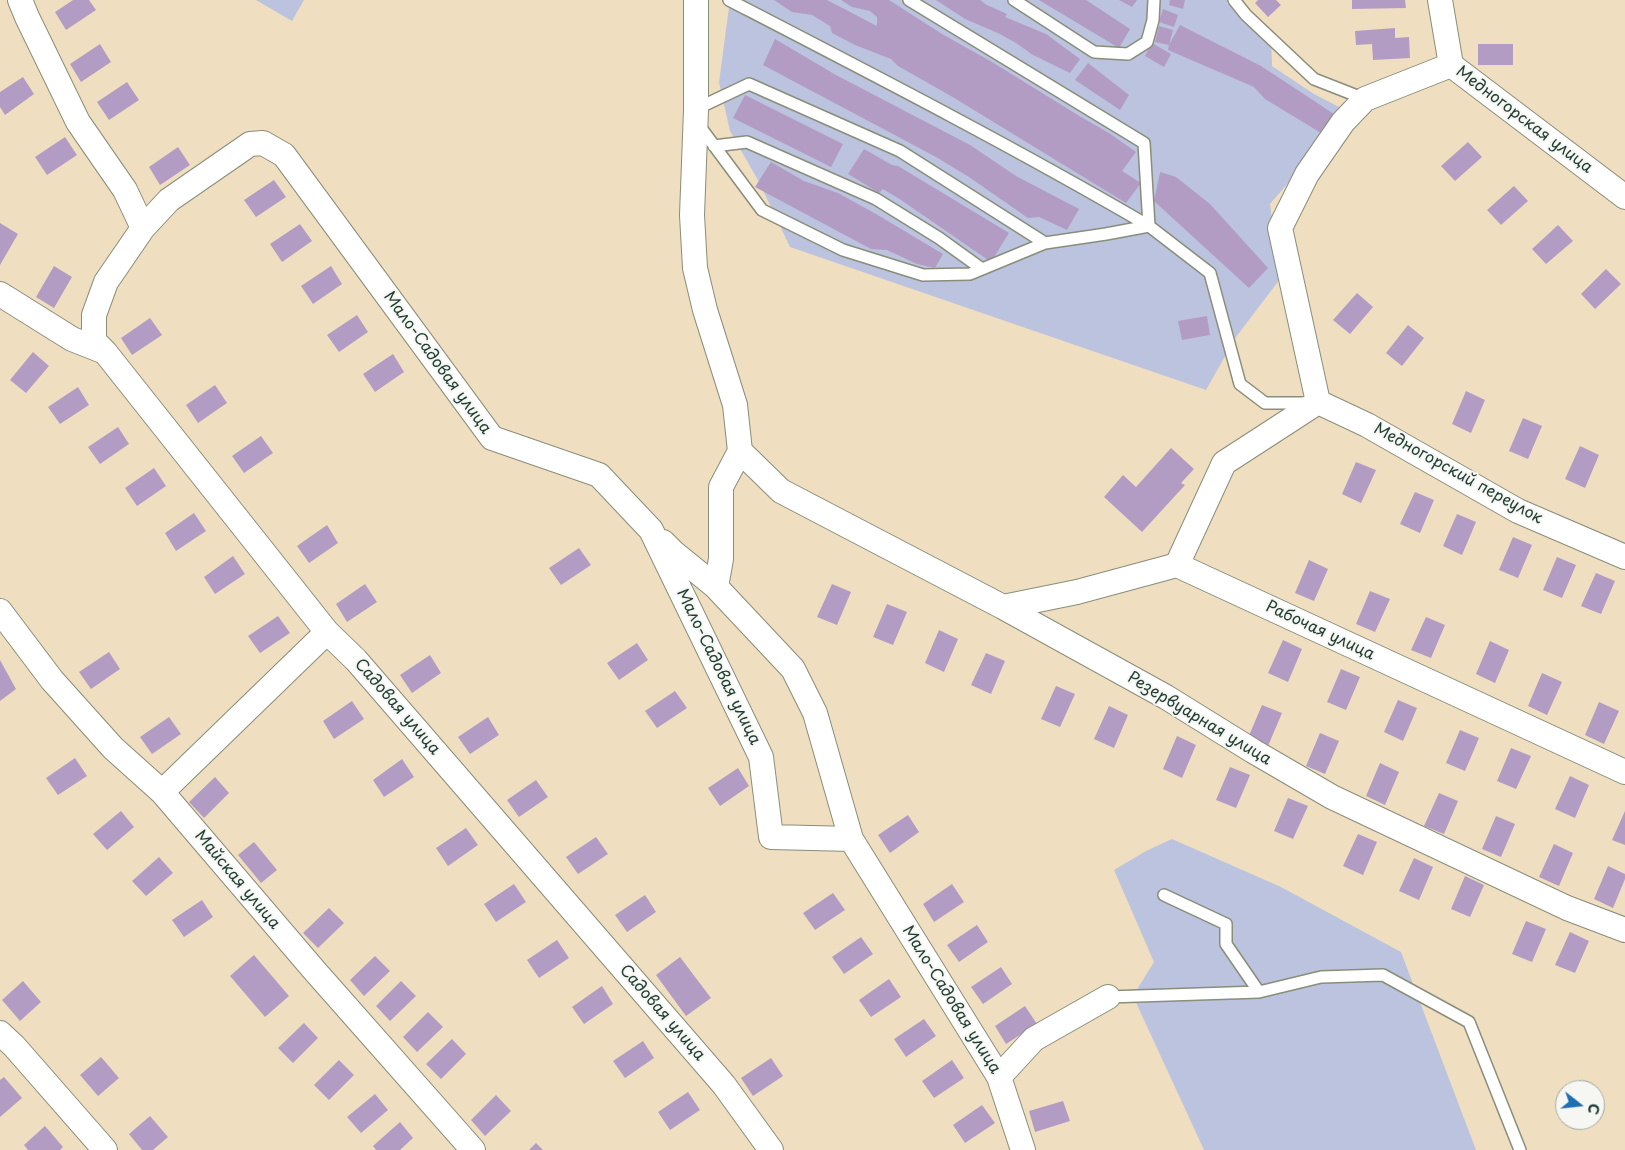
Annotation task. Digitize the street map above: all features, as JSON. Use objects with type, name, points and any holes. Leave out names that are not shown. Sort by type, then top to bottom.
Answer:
[{"type":"street","points":[[20,0],[78,122],[124,190],[143,228]]},
{"type":"street","points":[[696,0],[696,115],[692,215],[695,268],[705,310],[735,405],[740,451],[721,487],[721,559],[716,587]]},
{"type":"street","name":"Медногорская улица","points":[[1440,0],[1451,65],[1621,190]]},
{"type":"street","points":[[1003,607],[1077,592],[1177,566],[1224,463],[1318,402],[1280,228],[1308,174],[1343,122],[1365,99],[1451,65]]},
{"type":"street","name":"Мало-Садовая улица","points":[[105,352],[94,340],[94,315],[106,282],[143,228],[168,200],[250,144],[263,143],[284,155],[492,438],[599,475],[651,530],[761,757],[771,837],[851,840],[1000,1077],[1023,1150]]},
{"type":"street","points":[[0,294],[72,339],[105,352]]},
{"type":"street","name":"Садовая улица","points":[[105,352],[327,632],[356,660],[724,1085],[771,1150]]},
{"type":"street","name":"Медногорский переулок","points":[[1318,402],[1367,425],[1518,511],[1625,557]]},
{"type":"street","name":"Резервуарная улица","points":[[740,451],[781,491],[1003,607],[1166,697],[1332,797],[1567,908],[1625,930]]},
{"type":"street","points":[[651,530],[673,552],[716,587],[793,669],[815,714],[851,840]]},
{"type":"street","name":"Рабочая улица","points":[[1177,566],[1625,772]]},
{"type":"street","name":"Майская улица","points":[[0,611],[52,680],[113,748],[162,792],[314,970],[473,1150]]},
{"type":"street","points":[[162,792],[327,632]]},
{"type":"street","points":[[1000,1077],[1034,1039],[1108,996]]},
{"type":"street","points":[[0,1033],[21,1054],[105,1150]]},
{"type":"lane","points":[[728,0],[921,100],[1077,184],[1149,226],[1210,273],[1240,384],[1265,403],[1318,402]]},
{"type":"lane","points":[[908,0],[1144,143],[1149,226]]},
{"type":"lane","points":[[1014,0],[1094,52],[1128,54],[1147,42],[1153,20],[1154,0]]},
{"type":"lane","points":[[1234,0],[1246,15],[1314,79],[1365,99]]},
{"type":"lane","points":[[1045,243],[900,151],[749,84],[696,115],[714,146],[762,210],[843,250],[923,275],[970,274],[1045,243],[1149,226]]},
{"type":"lane","points":[[714,146],[747,142],[876,199],[938,238],[982,269]]},
{"type":"lane","points":[[1164,895],[1226,924],[1226,944],[1258,992]]},
{"type":"lane","points":[[1108,996],[1258,992],[1320,977],[1384,975],[1469,1022],[1520,1150]]},
{"type":"shaded area","points":[[256,0],[304,0],[292,21]]},
{"type":"shaded area","points":[[730,0],[1227,0],[1227,3],[1271,37],[1272,66],[1314,94],[1339,107],[1338,125],[1270,204],[1280,279],[1236,337],[1206,390],[790,247],[759,182],[730,131],[719,82]]},
{"type":"shaded area","points":[[1172,839],[1281,887],[1401,952],[1476,1150],[1204,1150],[1133,996],[1154,962],[1114,870],[1146,851]]},
{"type":"building","points":[[73,0],[89,0],[96,10],[66,30],[55,12]]},
{"type":"building","points":[[774,0],[827,0],[877,26],[877,17],[870,11],[852,7],[841,0],[889,0],[942,34],[1109,133],[1136,152],[1122,171],[1141,183],[1126,203],[951,96],[898,66],[891,59],[855,45],[832,33],[830,26],[812,15],[792,12]]},
{"type":"building","points":[[936,0],[980,0],[1007,14],[1005,17],[1046,34],[1080,59],[1070,73],[1033,55],[1000,34],[965,19]]},
{"type":"building","points":[[1039,0],[1086,0],[1130,29],[1119,48]]},
{"type":"building","points":[[1119,0],[1137,0],[1132,7]]},
{"type":"building","points":[[1170,0],[1185,0],[1183,9],[1169,5]]},
{"type":"building","points":[[1258,0],[1276,0],[1281,5],[1268,17],[1255,3]]},
{"type":"building","points":[[1352,0],[1405,0],[1406,8],[1352,9]]},
{"type":"building","points":[[1163,9],[1178,15],[1174,27],[1159,22]]},
{"type":"building","points":[[1180,25],[1261,66],[1334,114],[1321,133],[1265,99],[1254,87],[1168,50]]},
{"type":"building","points":[[1159,26],[1173,30],[1169,45],[1155,42]]},
{"type":"building","points":[[1395,28],[1395,38],[1409,37],[1410,58],[1373,60],[1372,44],[1356,45],[1355,31]]},
{"type":"building","points":[[775,39],[836,75],[970,145],[1016,176],[1079,209],[1067,230],[1039,217],[1028,218],[969,177],[936,157],[763,65]]},
{"type":"building","points":[[1152,43],[1171,54],[1164,67],[1145,56]]},
{"type":"building","points":[[100,44],[111,62],[81,82],[70,64]]},
{"type":"building","points":[[1478,44],[1513,44],[1513,65],[1478,65]]},
{"type":"building","points":[[1088,63],[1129,95],[1120,110],[1075,80]]},
{"type":"building","points":[[23,77],[34,94],[5,115],[0,107],[0,92]]},
{"type":"building","points":[[127,82],[139,100],[109,120],[97,102]]},
{"type":"building","points":[[745,95],[843,144],[831,167],[733,118]]},
{"type":"building","points":[[65,137],[77,155],[47,175],[35,157]]},
{"type":"building","points":[[1468,142],[1482,157],[1455,181],[1441,166]]},
{"type":"building","points":[[178,147],[190,165],[160,185],[149,167]]},
{"type":"building","points":[[864,149],[892,165],[898,166],[1009,233],[991,262],[901,200],[883,189],[879,193],[848,174]]},
{"type":"building","points":[[771,162],[804,181],[838,193],[943,254],[935,268],[917,264],[887,250],[871,249],[755,187]]},
{"type":"building","points":[[1160,172],[1176,177],[1210,204],[1268,268],[1249,288],[1154,201]]},
{"type":"building","points":[[274,180],[286,197],[256,217],[244,200]]},
{"type":"building","points":[[1514,186],[1528,201],[1501,225],[1487,210]]},
{"type":"building","points":[[0,223],[18,234],[0,265]]},
{"type":"building","points":[[300,224],[312,241],[282,262],[270,244]]},
{"type":"building","points":[[1558,225],[1573,241],[1546,264],[1532,249]]},
{"type":"building","points":[[54,266],[72,277],[54,308],[36,297]]},
{"type":"building","points":[[331,266],[342,284],[313,304],[301,286]]},
{"type":"building","points":[[1606,269],[1621,284],[1595,309],[1581,294]]},
{"type":"building","points":[[1357,293],[1373,307],[1350,334],[1333,320]]},
{"type":"building","points":[[357,315],[368,332],[339,352],[327,335]]},
{"type":"building","points":[[1207,316],[1210,335],[1182,340],[1178,321]]},
{"type":"building","points":[[150,318],[162,335],[132,355],[121,338]]},
{"type":"building","points":[[1408,325],[1424,338],[1402,366],[1386,353]]},
{"type":"building","points":[[33,352],[49,366],[26,393],[10,380]]},
{"type":"building","points":[[393,354],[404,372],[375,392],[363,374]]},
{"type":"building","points":[[215,385],[227,403],[198,423],[186,405]]},
{"type":"building","points":[[78,387],[89,405],[60,424],[48,407]]},
{"type":"building","points":[[1466,391],[1485,400],[1471,433],[1452,424]]},
{"type":"building","points":[[1523,418],[1542,426],[1528,459],[1509,451]]},
{"type":"building","points":[[118,427],[129,444],[100,464],[88,447]]},
{"type":"building","points":[[261,436],[273,453],[244,473],[232,456]]},
{"type":"building","points":[[1580,446],[1599,455],[1585,488],[1565,479]]},
{"type":"building","points":[[1171,448],[1194,469],[1181,483],[1185,485],[1142,532],[1104,497],[1123,475],[1136,487]]},
{"type":"building","points":[[1356,462],[1376,470],[1361,503],[1342,494]]},
{"type":"building","points":[[154,468],[166,486],[137,506],[125,488]]},
{"type":"building","points":[[1415,492],[1434,500],[1420,533],[1400,524]]},
{"type":"building","points":[[194,513],[206,531],[176,551],[165,533]]},
{"type":"building","points":[[1457,514],[1476,522],[1462,555],[1443,546]]},
{"type":"building","points":[[327,525],[338,543],[309,563],[297,546]]},
{"type":"building","points":[[1513,537],[1532,545],[1518,578],[1499,570]]},
{"type":"building","points":[[579,548],[591,565],[561,585],[549,568]]},
{"type":"building","points":[[233,556],[245,574],[215,594],[204,577]]},
{"type":"building","points":[[1557,557],[1576,565],[1562,598],[1543,590]]},
{"type":"building","points":[[1309,560],[1328,569],[1314,601],[1295,593]]},
{"type":"building","points":[[1596,573],[1615,581],[1601,614],[1581,606]]},
{"type":"building","points":[[365,584],[377,602],[347,622],[336,604]]},
{"type":"building","points":[[832,584],[851,592],[837,625],[817,617]]},
{"type":"building","points":[[1370,591],[1390,599],[1375,632],[1356,624]]},
{"type":"building","points":[[887,604],[907,612],[893,645],[873,637]]},
{"type":"building","points":[[278,616],[290,633],[260,653],[248,636]]},
{"type":"building","points":[[1426,617],[1445,625],[1431,658],[1411,650]]},
{"type":"building","points":[[939,630],[958,639],[944,672],[925,663]]},
{"type":"building","points":[[1283,640],[1302,649],[1288,682],[1268,673]]},
{"type":"building","points":[[1490,641],[1509,650],[1495,683],[1476,674]]},
{"type":"building","points":[[637,643],[648,660],[619,680],[607,663]]},
{"type":"building","points":[[109,652],[120,669],[91,689],[79,672]]},
{"type":"building","points":[[986,653],[1005,661],[991,694],[971,685]]},
{"type":"building","points":[[430,655],[441,673],[412,693],[400,675]]},
{"type":"building","points":[[0,660],[16,689],[0,701]]},
{"type":"building","points":[[1341,669],[1360,677],[1346,710],[1327,702]]},
{"type":"building","points":[[1542,673],[1562,682],[1547,715],[1528,706]]},
{"type":"building","points":[[1056,686],[1075,694],[1060,727],[1041,719]]},
{"type":"building","points":[[675,691],[687,708],[657,728],[645,711]]},
{"type":"building","points":[[1398,700],[1417,708],[1403,741],[1384,732]]},
{"type":"building","points":[[352,701],[364,719],[334,739],[323,721]]},
{"type":"building","points":[[1599,702],[1619,711],[1604,744],[1585,735]]},
{"type":"building","points":[[1262,705],[1282,713],[1268,746],[1248,738]]},
{"type":"building","points":[[1109,706],[1128,715],[1114,748],[1094,739]]},
{"type":"building","points":[[169,717],[181,734],[152,754],[140,737]]},
{"type":"building","points":[[488,717],[499,735],[470,754],[458,737]]},
{"type":"building","points":[[1460,730],[1479,738],[1465,771],[1446,763]]},
{"type":"building","points":[[1320,733],[1339,741],[1325,774],[1306,766]]},
{"type":"building","points":[[1177,736],[1196,745],[1182,778],[1163,769]]},
{"type":"building","points":[[1511,748],[1531,756],[1516,789],[1497,781]]},
{"type":"building","points":[[75,758],[87,776],[58,795],[46,778]]},
{"type":"building","points":[[402,759],[414,777],[384,797],[373,780]]},
{"type":"building","points":[[1380,763],[1399,772],[1385,805],[1366,796]]},
{"type":"building","points":[[1230,767],[1250,775],[1236,808],[1216,800]]},
{"type":"building","points":[[738,768],[749,786],[720,806],[708,788]]},
{"type":"building","points":[[1570,776],[1589,785],[1575,818],[1555,809]]},
{"type":"building","points":[[215,777],[229,793],[204,818],[189,802]]},
{"type":"building","points":[[536,780],[548,797],[519,817],[507,800]]},
{"type":"building","points":[[1439,793],[1458,801],[1444,834],[1424,826]]},
{"type":"building","points":[[1288,798],[1308,806],[1293,839],[1274,831]]},
{"type":"building","points":[[121,811],[134,827],[107,850],[93,834]]},
{"type":"building","points":[[1625,811],[1625,845],[1612,840]]},
{"type":"building","points":[[908,815],[919,832],[890,853],[878,835]]},
{"type":"building","points":[[1496,816],[1515,824],[1501,857],[1482,849]]},
{"type":"building","points":[[466,828],[478,845],[448,866],[436,848]]},
{"type":"building","points":[[1358,834],[1377,842],[1363,875],[1343,866]]},
{"type":"building","points":[[596,837],[608,854],[578,874],[566,857]]},
{"type":"building","points":[[254,842],[277,870],[261,883],[238,855]]},
{"type":"building","points":[[1554,844],[1573,853],[1559,886],[1539,877]]},
{"type":"building","points":[[159,857],[173,873],[146,896],[132,881]]},
{"type":"building","points":[[1414,858],[1433,867],[1419,900],[1399,891]]},
{"type":"building","points":[[1608,866],[1625,874],[1625,879],[1613,908],[1594,899]]},
{"type":"building","points":[[1465,876],[1484,885],[1470,917],[1451,909]]},
{"type":"building","points":[[514,884],[526,902],[496,922],[484,904]]},
{"type":"building","points":[[952,884],[964,902],[934,922],[923,904]]},
{"type":"building","points":[[833,893],[845,910],[815,930],[803,913]]},
{"type":"building","points":[[645,895],[656,912],[627,932],[615,915]]},
{"type":"building","points":[[202,900],[213,917],[184,937],[172,920]]},
{"type":"building","points":[[329,908],[344,923],[318,948],[303,933]]},
{"type":"building","points":[[1526,921],[1546,929],[1532,962],[1512,954]]},
{"type":"building","points":[[977,925],[988,942],[959,962],[947,945]]},
{"type":"building","points":[[1570,932],[1589,941],[1575,973],[1555,965]]},
{"type":"building","points":[[861,937],[873,954],[844,974],[832,957]]},
{"type":"building","points":[[557,940],[569,958],[539,978],[527,960]]},
{"type":"building","points":[[254,955],[289,996],[265,1017],[230,976]]},
{"type":"building","points":[[375,956],[390,971],[364,996],[350,980]]},
{"type":"building","points":[[680,957],[711,998],[686,1016],[656,975]]},
{"type":"building","points":[[1001,967],[1012,984],[983,1004],[971,987]]},
{"type":"building","points":[[889,979],[901,997],[871,1017],[859,1000]]},
{"type":"building","points":[[23,981],[41,1002],[20,1021],[2,1000]]},
{"type":"building","points":[[401,981],[416,996],[390,1021],[376,1006]]},
{"type":"building","points":[[602,986],[613,1004],[584,1024],[572,1007]]},
{"type":"building","points":[[1025,1006],[1037,1024],[1006,1044],[995,1026]]},
{"type":"building","points":[[428,1012],[443,1027],[417,1052],[403,1037]]},
{"type":"building","points":[[924,1019],[936,1036],[906,1057],[894,1039]]},
{"type":"building","points":[[304,1023],[318,1038],[293,1063],[278,1048]]},
{"type":"building","points":[[452,1039],[466,1054],[441,1079],[426,1064]]},
{"type":"building","points":[[643,1041],[654,1058],[625,1078],[613,1061]]},
{"type":"building","points":[[101,1057],[119,1078],[98,1096],[80,1075]]},
{"type":"building","points":[[771,1058],[783,1076],[753,1096],[741,1078]]},
{"type":"building","points":[[339,1060],[354,1075],[329,1100],[314,1085]]},
{"type":"building","points":[[952,1060],[964,1078],[934,1098],[922,1081]]},
{"type":"building","points":[[4,1077],[22,1098],[0,1117],[0,1080]]},
{"type":"building","points":[[688,1092],[700,1110],[670,1130],[658,1112]]},
{"type":"building","points":[[375,1094],[388,1110],[361,1133],[347,1117]]},
{"type":"building","points":[[496,1095],[511,1111],[485,1136],[471,1120]]},
{"type":"building","points":[[1063,1101],[1070,1121],[1035,1132],[1029,1111]]},
{"type":"building","points":[[982,1105],[995,1123],[965,1143],[953,1125]]},
{"type":"building","points":[[150,1116],[168,1137],[153,1150],[142,1150],[129,1134]]},
{"type":"building","points":[[400,1122],[413,1138],[400,1150],[376,1150],[373,1146]]},
{"type":"building","points":[[45,1126],[63,1147],[60,1150],[28,1150],[24,1145]]},
{"type":"building","points":[[536,1143],[543,1150],[529,1150]]}]
